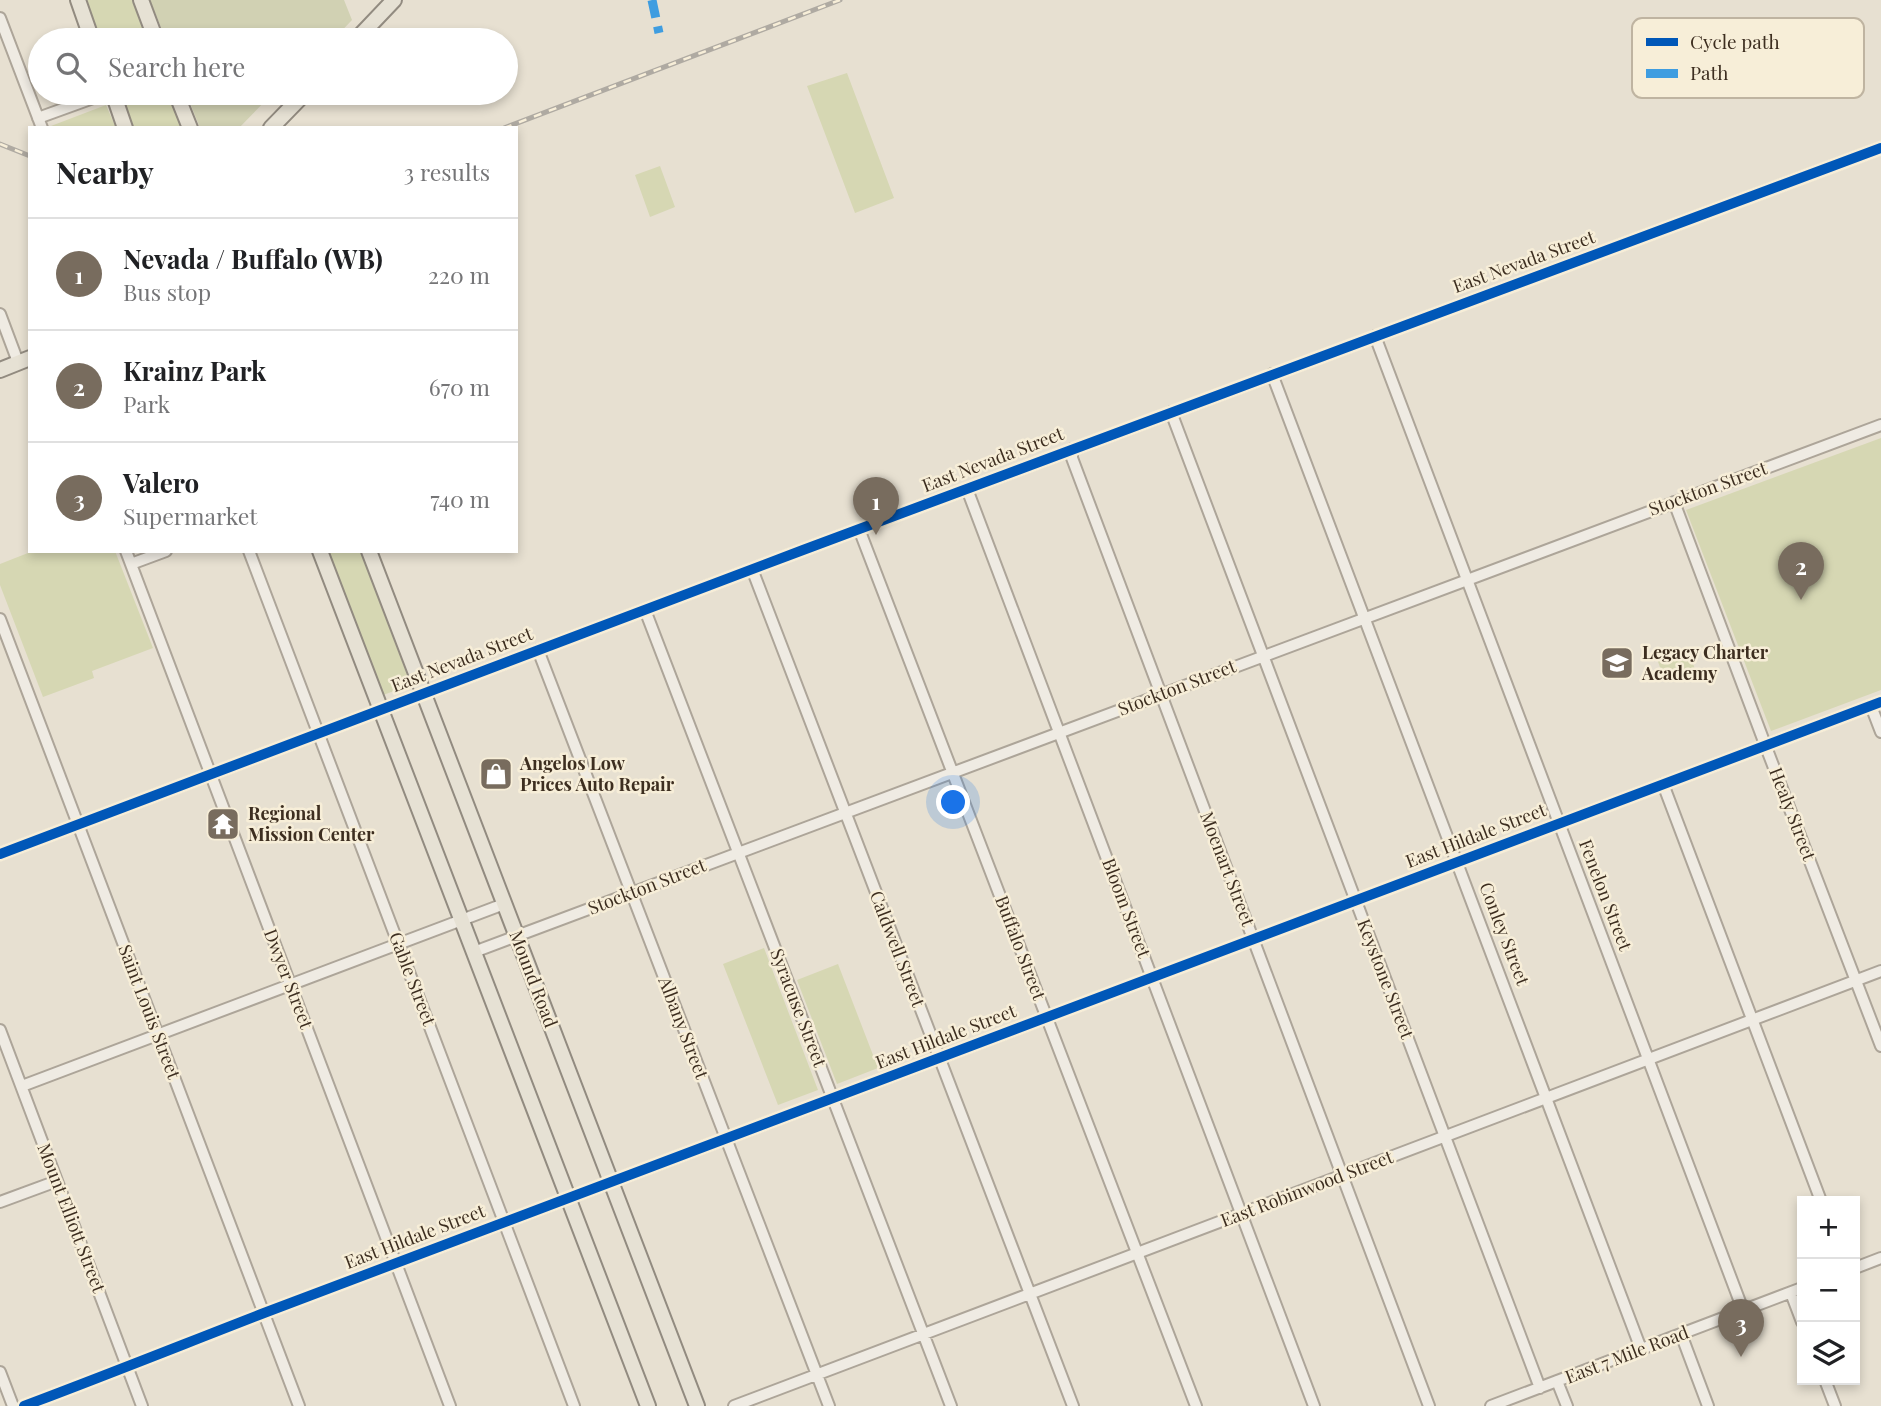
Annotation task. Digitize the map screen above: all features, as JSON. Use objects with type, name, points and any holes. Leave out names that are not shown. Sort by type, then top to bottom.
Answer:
[{"type":"main road","points":[[78,0],[88,28]]},
{"type":"main road","points":[[141,0],[152,28]]},
{"type":"main road","points":[[367,28],[394,0]]},
{"type":"main road","points":[[117,105],[124,126]]},
{"type":"main road","points":[[181,105],[189,126]]},
{"type":"main road","points":[[273,126],[293,105]]},
{"type":"main road","points":[[0,370],[24,360]]},
{"type":"main road","points":[[321,553],[648,1406]]},
{"type":"main road","name":"Mound Road","points":[[370,553],[697,1406]]},
{"type":"street","points":[[0,18],[28,92]]},
{"type":"street","points":[[33,105],[40,123],[80,105]]},
{"type":"street","name":"East Nevada Street","points":[[0,854],[1374,335],[1881,148]]},
{"type":"street","points":[[0,314],[24,360]]},
{"type":"street","name":"Fenelon Street","points":[[1374,335],[1743,1310]]},
{"type":"street","name":"Conley Street","points":[[1272,374],[1642,1349]]},
{"type":"street","name":"Keystone Street","points":[[1171,412],[1540,1388]]},
{"type":"street","name":"Stockton Street","points":[[474,952],[1881,425]]},
{"type":"street","name":"Moenart Street","points":[[1072,449],[1072,457],[1429,1406]]},
{"type":"street","name":"Bloom Street","points":[[967,489],[1314,1406]]},
{"type":"street","name":"Healy Street","points":[[1674,502],[1881,1046]]},
{"type":"street","name":"Buffalo Street","points":[[859,529],[1196,1406]]},
{"type":"street","name":"Dwyer Street","points":[[127,553],[450,1406]]},
{"type":"street","points":[[131,564],[161,553]]},
{"type":"street","name":"Gable Street","points":[[250,553],[574,1406]]},
{"type":"street","name":"Caldwell Street","points":[[752,569],[1073,1406]]},
{"type":"street","name":"Syracuse Street","points":[[645,610],[951,1406]]},
{"type":"street","name":"Saint Louis Street","points":[[0,619],[299,1406]]},
{"type":"street","name":"Albany Street","points":[[538,650],[829,1406]]},
{"type":"street","points":[[1876,704],[1881,732]]},
{"type":"street","name":"East Hildale Street","points":[[24,1406],[611,1181],[1876,704]]},
{"type":"street","points":[[1663,784],[1819,1196]]},
{"type":"street","points":[[22,1086],[504,904]]},
{"type":"street","name":"East Robinwood Street","points":[[734,1406],[1881,971]]},
{"type":"street","name":"Mount Elliott Street","points":[[0,1030],[142,1406]]},
{"type":"street","points":[[0,1202],[57,1181]]},
{"type":"street","points":[[1860,1266],[1881,1258]]},
{"type":"street","name":"East 7 Mile Road","points":[[1491,1406],[1797,1290]]},
{"type":"street","points":[[1791,1293],[1797,1309]]},
{"type":"street","points":[[1681,1334],[1708,1406]]},
{"type":"street","points":[[0,1372],[13,1406]]},
{"type":"street","points":[[1557,1381],[1567,1406]]},
{"type":"street","points":[[1827,1385],[1835,1406]]},
{"type":"green space","points":[[83,0],[132,0],[142,28],[93,28]]},
{"type":"green space","points":[[150,0],[344,0],[352,20],[344,28],[161,28]]},
{"type":"green space","points":[[847,73],[894,198],[855,213],[807,86]]},
{"type":"green space","points":[[106,105],[115,126],[51,126]]},
{"type":"green space","points":[[124,105],[172,105],[181,126],[133,126]]},
{"type":"green space","points":[[191,105],[261,105],[241,126],[199,126]]},
{"type":"green space","points":[[660,166],[675,207],[650,217],[635,175]]},
{"type":"green space","points":[[1881,438],[1881,690],[1771,731],[1686,510]]},
{"type":"green space","points":[[28,553],[116,553],[153,648],[92,671],[94,678],[43,697],[0,585],[0,564]]},
{"type":"green space","points":[[327,553],[361,553],[411,685],[383,695]]},
{"type":"green space","points":[[1687,647],[1695,669],[1665,681],[1657,659]]},
{"type":"green space","points":[[764,948],[818,1090],[778,1105],[723,964]]},
{"type":"green space","points":[[838,964],[878,1068],[837,1084],[797,980]]},
{"type":"railway","points":[[509,126],[840,0]]},
{"type":"railway","points":[[0,144],[28,155]]},
{"type":"marked path","points":[[652,0],[659,33]]},
{"type":"cycle path","points":[[0,854],[803,550],[1881,148]]},
{"type":"cycle path","points":[[24,1406],[1881,702]]},
{"type":"place","name":"Nevada / Buffalo (WB)","points":[[876,535]]},
{"type":"place","name":"Krainz Park","points":[[1801,600]]},
{"type":"place","name":"Legacy Charter Academy","points":[[1617,663]]},
{"type":"place","name":"Angelos Low Prices Auto Repair","points":[[496,774]]},
{"type":"place","name":"Regional Mission Center","points":[[223,824]]},
{"type":"place","name":"Valero","points":[[1741,1357]]}]
